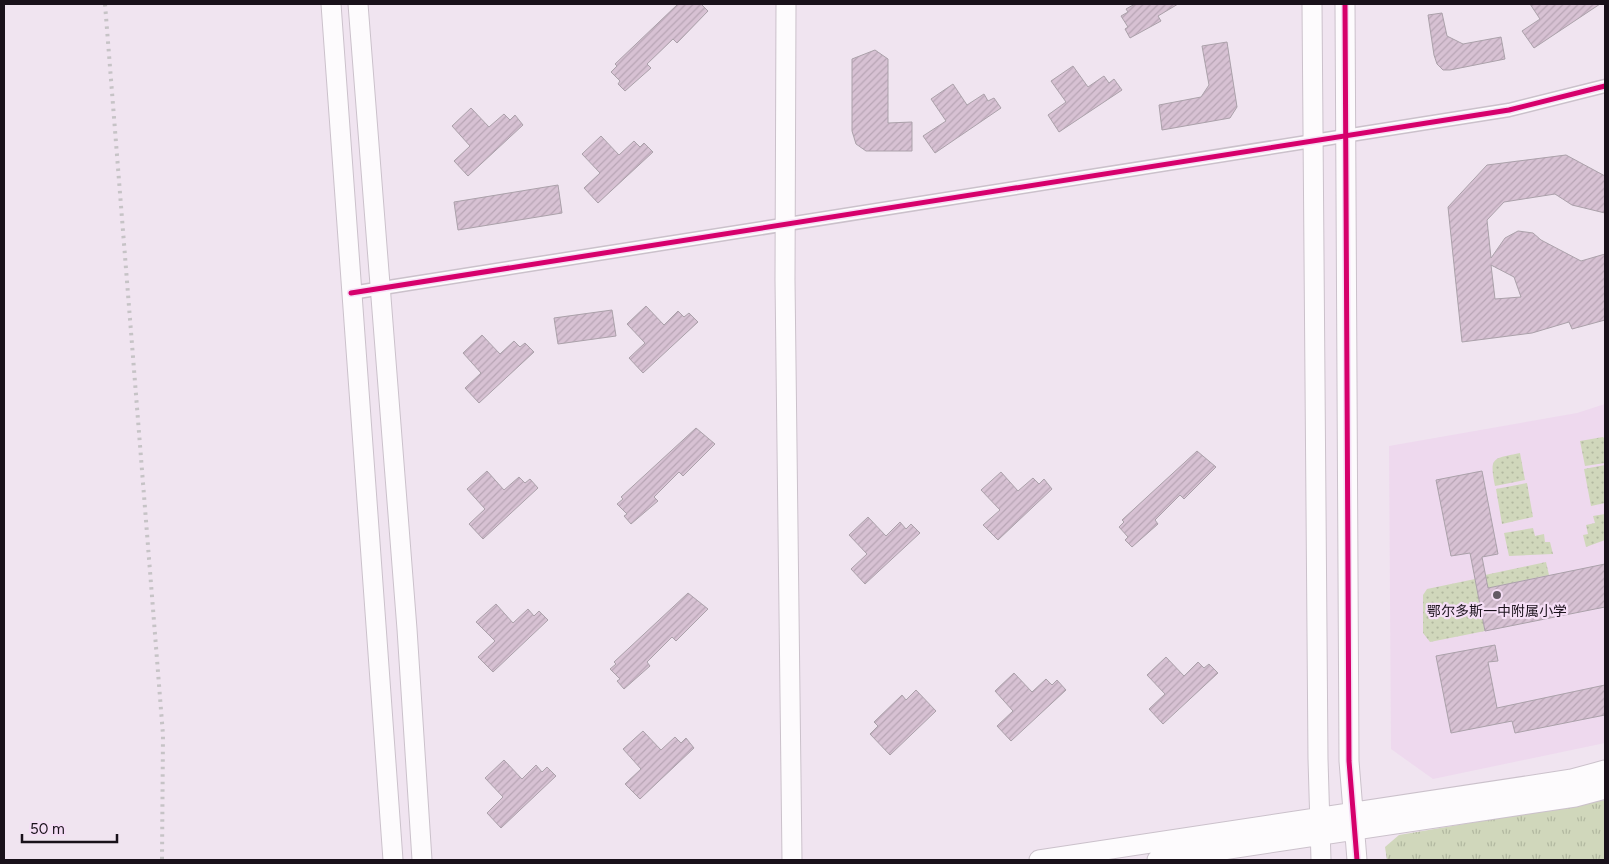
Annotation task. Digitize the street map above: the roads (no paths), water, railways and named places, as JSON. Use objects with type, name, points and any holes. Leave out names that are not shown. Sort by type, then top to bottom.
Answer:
[{"type":"street","points":[[331,4],[393,860]]},
{"type":"street","points":[[358,4],[382,288],[422,860]]},
{"type":"street","points":[[786,4],[786,224],[792,860]]},
{"type":"street","points":[[1312,4],[1312,141],[1322,860]]},
{"type":"street","points":[[1345,4],[1349,751],[1357,860]]},
{"type":"street","points":[[351,293],[1509,110],[1605,86]]},
{"type":"street","points":[[1157,860],[1321,835],[1354,820],[1572,779],[1605,770]]},
{"type":"street","points":[[1039,860],[1320,816],[1354,820],[1576,797],[1605,789]]},
{"type":"railway","points":[[105,4],[163,735],[162,860]]},
{"type":"place","name":"鄂尔多斯一中附属小学","points":[[1497,595]]}]
